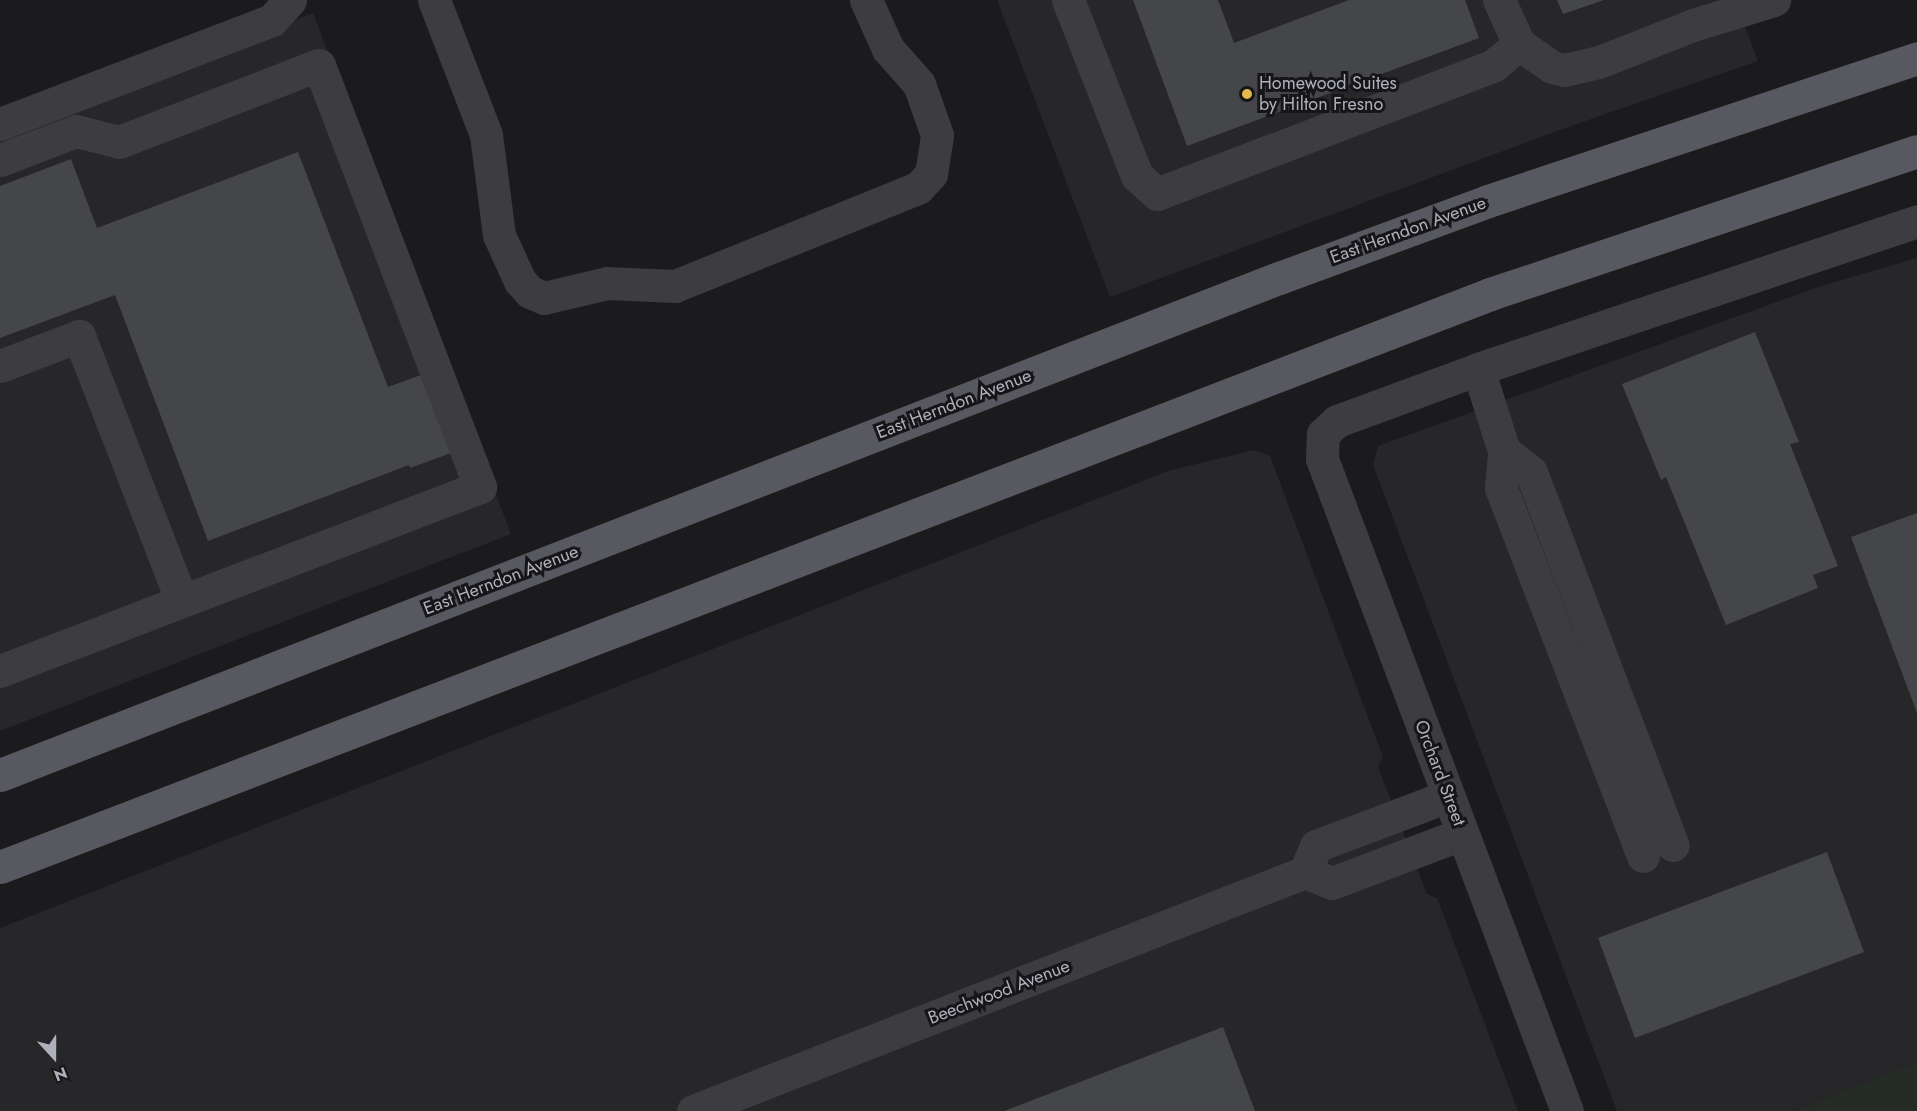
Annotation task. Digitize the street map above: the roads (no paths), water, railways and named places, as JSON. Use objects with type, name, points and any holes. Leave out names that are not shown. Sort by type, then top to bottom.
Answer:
[{"type":"main road","name":"East Herndon Avenue","points":[[0,775],[1279,278],[1498,197],[1917,58]]},
{"type":"main road","points":[[0,867],[1490,294],[1917,151]]},
{"type":"street","points":[[0,124],[272,20],[290,0]]},
{"type":"street","points":[[434,0],[486,135],[499,235],[520,281],[530,292],[544,298],[607,283],[675,286],[918,188],[931,174],[937,135],[919,84],[888,49],[866,0]]},
{"type":"street","points":[[1068,0],[1137,176],[1157,194],[1494,64],[1519,44]]},
{"type":"street","points":[[1499,0],[1519,44],[1552,67],[1564,70],[1599,62],[1689,12],[1774,0]]},
{"type":"street","points":[[0,160],[76,131],[119,142],[319,65],[480,487],[0,671]]},
{"type":"street","points":[[1643,856],[1501,488],[1504,451],[1478,369],[1917,221]]},
{"type":"street","points":[[0,366],[79,336],[182,602]]},
{"type":"street","name":"Orchard Street","points":[[1478,369],[1337,421],[1323,434],[1322,459],[1567,1111]]},
{"type":"street","points":[[1504,451],[1531,472],[1673,845]]},
{"type":"street","points":[[1448,796],[1316,846],[1305,872],[1332,883],[1462,834]]},
{"type":"street","name":"Beechwood Avenue","points":[[693,1111],[1305,872]]},
{"type":"place","name":"Homewood Suites by Hilton Fresno","points":[[1247,94]]}]
